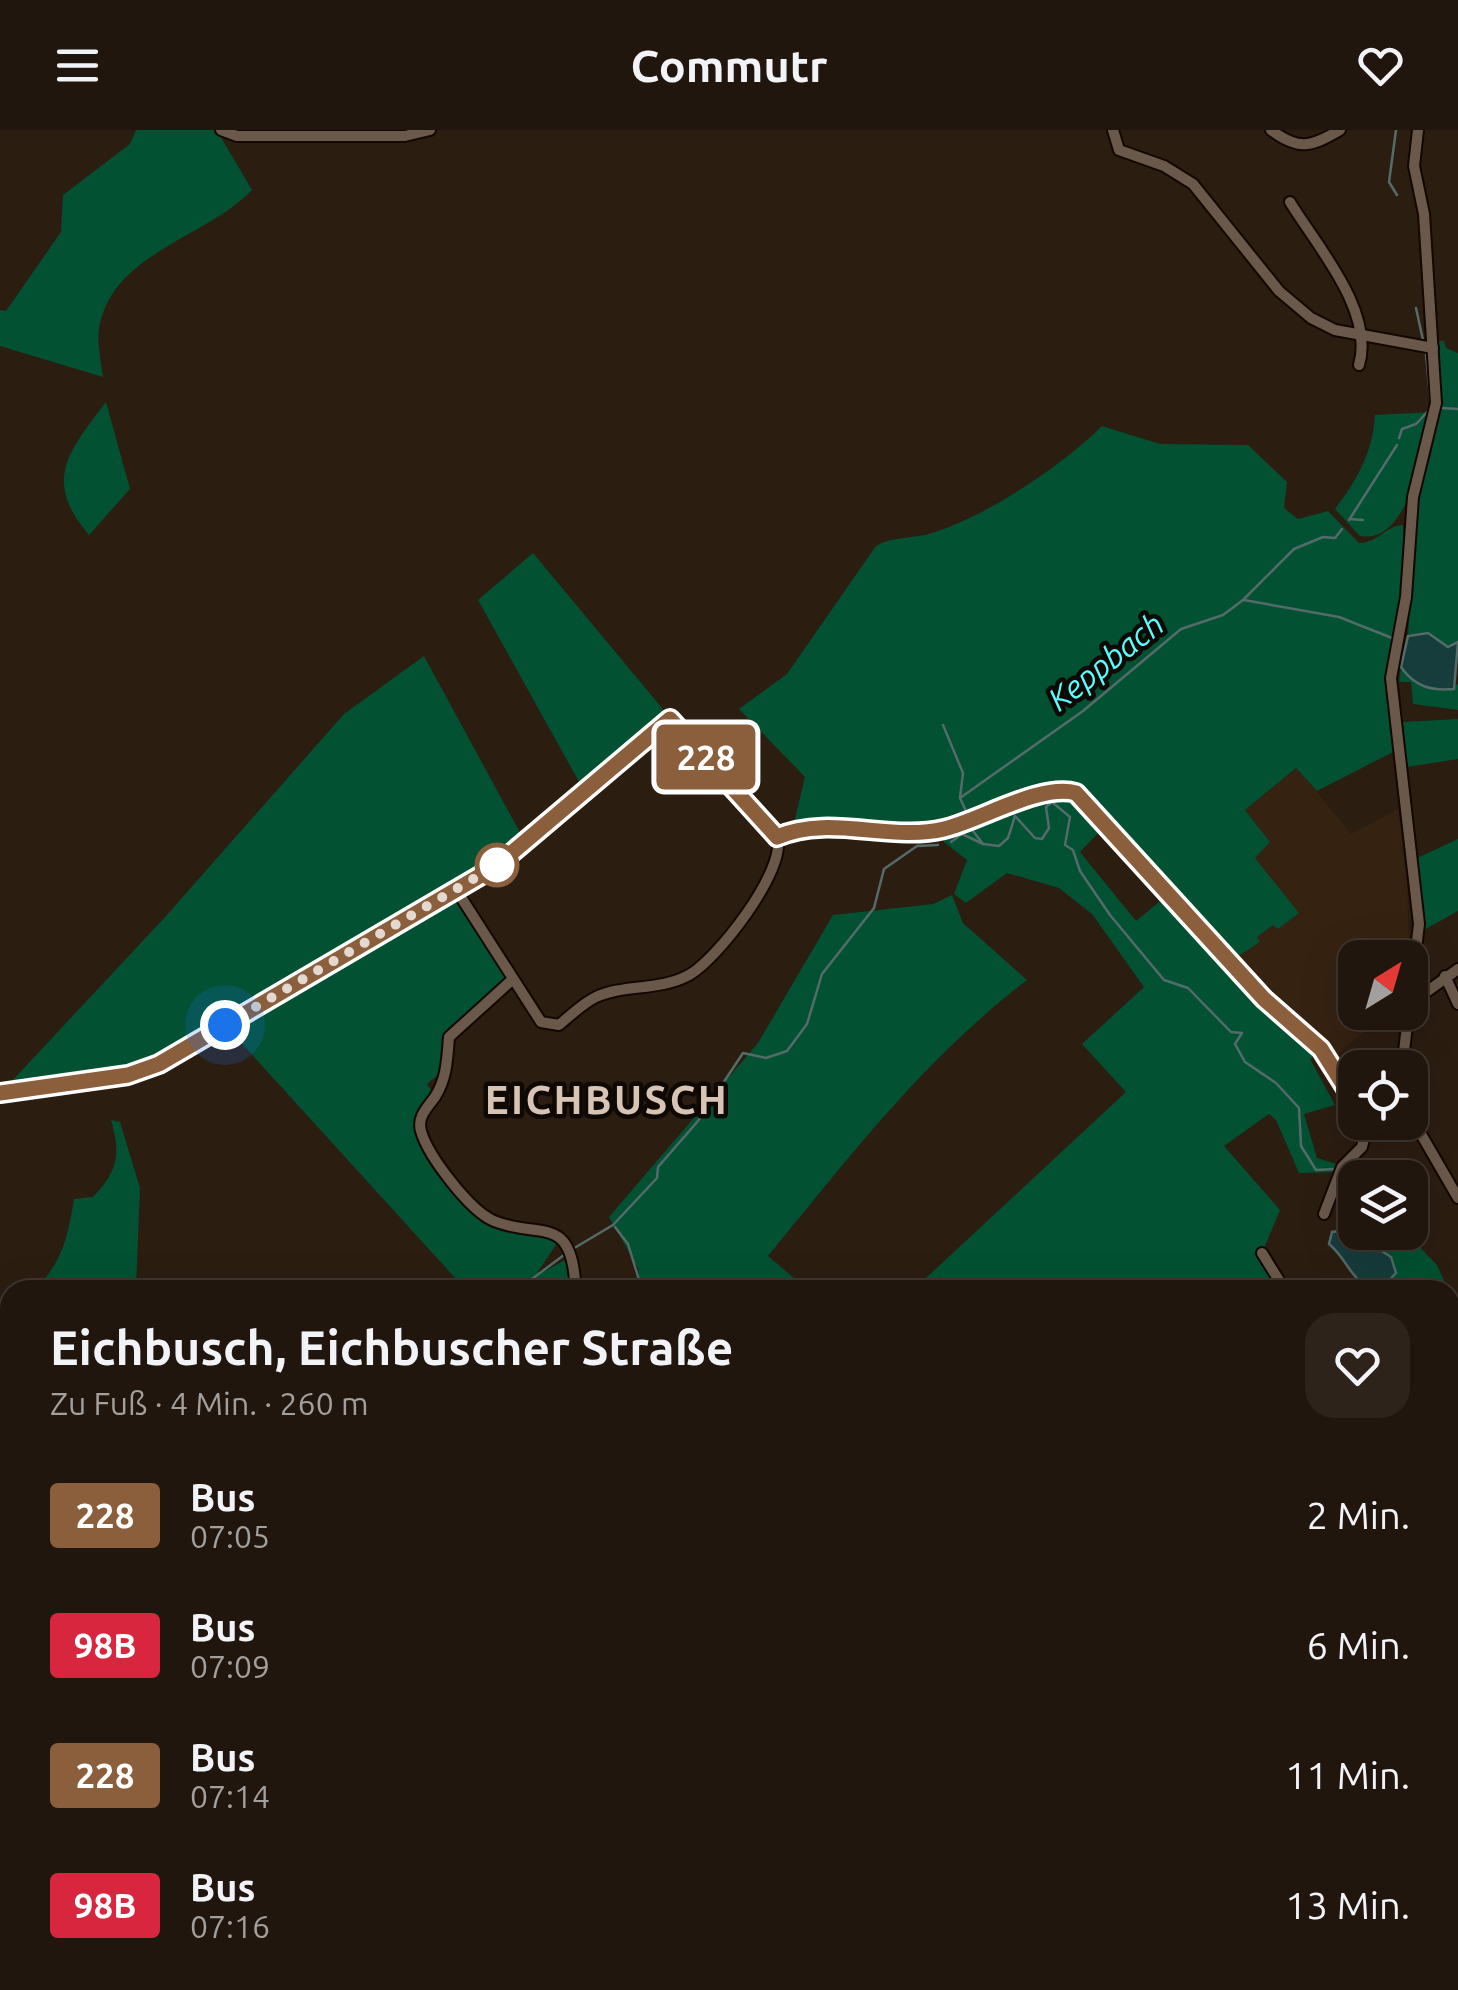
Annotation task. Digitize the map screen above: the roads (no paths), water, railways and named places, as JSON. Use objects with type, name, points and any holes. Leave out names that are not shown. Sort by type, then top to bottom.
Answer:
[{"type":"street","points":[[220,130],[237,136],[405,136],[430,130]]},
{"type":"street","points":[[1113,130],[1120,150],[1179,173],[1202,192],[1252,261],[1294,306],[1335,330],[1433,348]]},
{"type":"street","points":[[1271,130],[1294,145],[1307,147],[1340,130]]},
{"type":"street","points":[[1418,130],[1414,166],[1424,214],[1436,383],[1433,429],[1410,514],[1406,596],[1390,678],[1417,890],[1419,940]]},
{"type":"street","points":[[1290,202],[1342,287],[1360,336],[1359,365]]},
{"type":"street","points":[[0,1094],[128,1075],[159,1064],[498,865],[670,719],[777,837],[780,848],[775,870],[741,919],[690,975],[655,988],[593,998],[559,1025],[541,1022],[457,891]]},
{"type":"street","points":[[777,837],[811,829],[943,829],[1051,792],[1076,793],[1264,999],[1321,1049],[1338,1076]]},
{"type":"street","points":[[1428,990],[1458,969]]},
{"type":"street","points":[[1445,976],[1458,1004]]},
{"type":"street","points":[[513,979],[449,1037],[445,1079],[420,1117],[420,1130],[440,1168],[492,1220],[535,1226],[566,1246],[574,1280]]},
{"type":"street","points":[[1324,1214],[1341,1170],[1364,1140]]},
{"type":"street","points":[[1425,1140],[1458,1198]]},
{"type":"street","points":[[1262,1252],[1278,1280]]},
{"type":"water","points":[[1428,633],[1448,647],[1458,642],[1454,689],[1424,686],[1401,667],[1408,636]]},
{"type":"water","points":[[1338,1231],[1338,1250],[1380,1250],[1391,1257],[1396,1273],[1389,1280],[1359,1280],[1329,1244],[1332,1232]]},
{"type":"waterway","name":"Keppbach","points":[[1396,130],[1389,182],[1397,195]]},
{"type":"waterway","name":"Keppbach","points":[[1416,308],[1423,340]]},
{"type":"waterway","name":"Keppbach","points":[[1399,438],[1402,429],[1416,424],[1431,408],[1426,354]]},
{"type":"waterway","points":[[1442,408],[1458,409]]},
{"type":"waterway","name":"Keppbach","points":[[1349,520],[1397,445]]},
{"type":"waterway","points":[[1350,519],[1363,520]]},
{"type":"waterway","name":"Keppbach","points":[[966,811],[960,798],[1083,711],[1181,629],[1223,615],[1294,549],[1323,537],[1335,538],[1342,529]]},
{"type":"waterway","points":[[1244,600],[1339,617],[1392,638]]},
{"type":"waterway","points":[[943,725],[963,773],[960,798]]},
{"type":"waterway","points":[[983,844],[999,846],[1008,838],[1015,816],[1035,838],[1042,839],[1049,828],[1046,807],[1052,802],[1070,817],[1065,845],[1073,850],[1080,871],[1110,915],[1164,980],[1188,988],[1231,1032],[1242,1033],[1235,1044],[1245,1062],[1276,1083],[1299,1108],[1301,1146],[1316,1170],[1335,1169]]},
{"type":"waterway","name":"Keppbach","points":[[951,842],[962,834],[983,844],[970,827]]},
{"type":"waterway","name":"Keppbach","points":[[571,1250],[613,1225],[657,1178],[658,1167],[698,1121],[743,1053],[766,1058],[787,1051],[807,1024],[822,974],[874,908],[884,869],[917,846],[938,845]]},
{"type":"waterway","points":[[615,1227],[628,1244],[639,1280]]},
{"type":"waterway","name":"Keppbach","points":[[530,1280],[564,1255]]},
{"type":"district","name":"EICHBUSCH","points":[[607,1100]]}]
